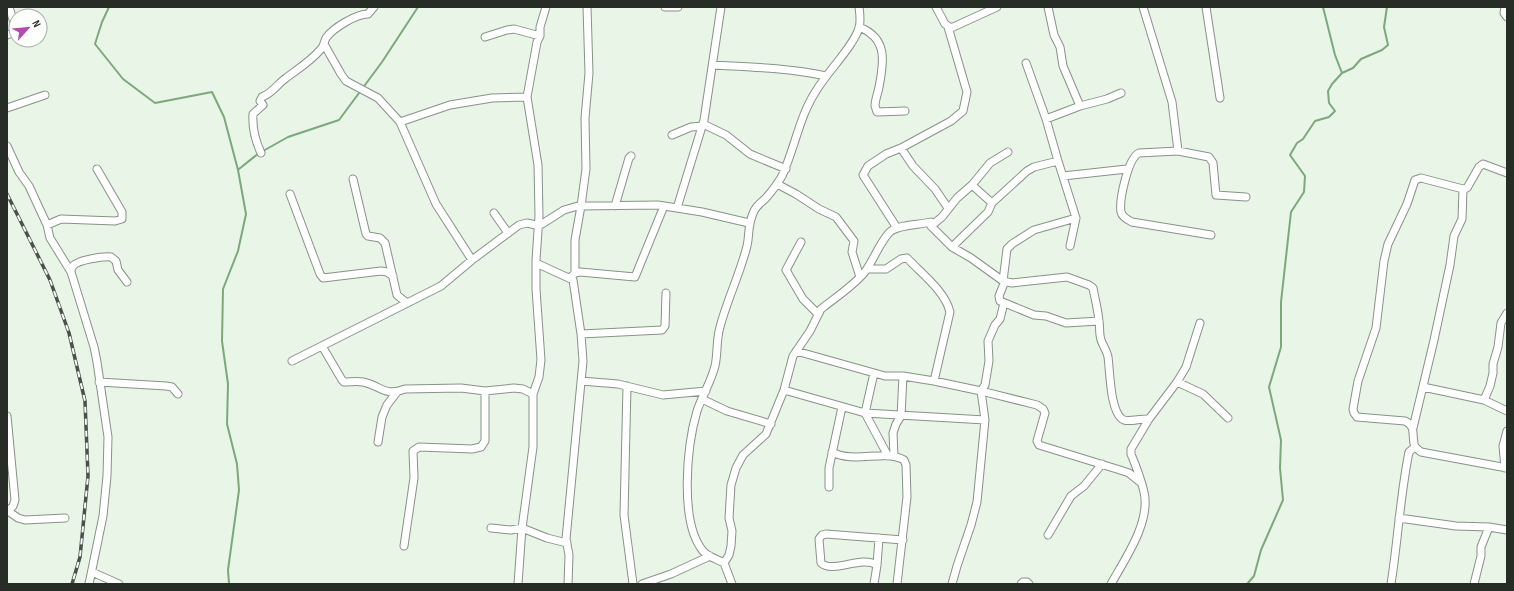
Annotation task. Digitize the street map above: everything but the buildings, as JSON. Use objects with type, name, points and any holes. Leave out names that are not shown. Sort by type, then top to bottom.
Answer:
[{"type":"street","points":[[7,35],[14,34],[16,30],[8,7]]},
{"type":"street","points":[[362,7],[368,14]]},
{"type":"street","points":[[261,153],[252,124],[254,112],[263,105],[260,101],[262,97],[274,91],[281,82],[313,58],[321,49],[330,33],[342,24],[363,14],[368,14],[374,7]]},
{"type":"street","points":[[518,584],[522,528],[532,447],[533,394],[539,377],[541,360],[536,289],[539,224],[538,164],[527,97],[537,42],[540,36],[540,27],[546,7]]},
{"type":"street","points":[[568,584],[569,555],[567,543],[569,507],[583,361],[574,277],[575,240],[586,168],[585,118],[588,73],[587,7]]},
{"type":"street","points":[[665,7],[678,7]]},
{"type":"street","points":[[677,208],[703,125],[721,7]]},
{"type":"street","points":[[732,584],[724,563],[704,552],[695,536],[687,490],[690,444],[697,411],[715,365],[720,327],[747,246],[749,223],[755,209],[777,184],[786,169],[805,111],[826,76],[851,43],[859,27],[861,19],[859,7]]},
{"type":"street","points":[[897,228],[863,175],[868,166],[886,154],[901,148],[951,121],[963,111],[967,92],[948,27],[936,7]]},
{"type":"street","points":[[948,27],[953,27],[997,7]]},
{"type":"street","points":[[1048,7],[1054,35],[1060,46],[1063,66],[1080,106]]},
{"type":"street","points":[[1143,7],[1172,102],[1178,151]]},
{"type":"street","points":[[1206,7],[1220,98]]},
{"type":"street","points":[[1505,7],[1504,13],[1507,17]]},
{"type":"street","points":[[859,27],[867,30],[873,36],[883,52],[880,82],[875,105],[877,112],[905,111]]},
{"type":"street","points":[[485,37],[514,29],[540,36]]},
{"type":"street","points":[[324,44],[346,81],[378,98],[400,122],[436,204],[472,260]]},
{"type":"street","points":[[1026,63],[1046,119],[1076,218],[1070,246]]},
{"type":"street","points":[[713,65],[804,71],[826,76]]},
{"type":"street","points":[[1046,119],[1121,93]]},
{"type":"street","points":[[7,108],[45,95]]},
{"type":"street","points":[[400,122],[450,105],[492,98],[527,97]]},
{"type":"street","points":[[672,135],[691,127],[703,125],[726,135],[750,154],[786,169]]},
{"type":"street","points":[[7,146],[19,172],[29,186],[50,238],[71,272],[94,347],[108,437],[103,516],[89,584]]},
{"type":"street","points":[[901,148],[913,166],[935,189],[948,208]]},
{"type":"street","points":[[1211,235],[1132,222],[1125,218],[1121,211],[1128,169],[1137,154],[1178,151],[1211,158],[1213,163],[1216,195],[1246,197]]},
{"type":"street","points":[[931,226],[942,217],[957,198],[972,185],[990,163],[1008,152]]},
{"type":"street","points":[[615,206],[629,158],[631,156]]},
{"type":"street","points":[[952,247],[988,212],[992,202],[1027,171],[1034,167],[1058,161]]},
{"type":"street","points":[[1413,428],[1410,423],[1405,421],[1355,416],[1354,405],[1358,381],[1376,328],[1384,261],[1388,244],[1407,204],[1415,180],[1421,178],[1463,189],[1467,188],[1479,167],[1483,164],[1507,173]]},
{"type":"street","points":[[46,225],[61,218],[115,221],[122,219],[122,212],[97,169]]},
{"type":"street","points":[[1063,176],[1128,169]]},
{"type":"street","points":[[353,179],[366,234],[368,236],[380,238],[384,243],[398,295],[407,303]]},
{"type":"street","points":[[777,184],[819,209],[836,217],[854,241],[852,252],[860,277]]},
{"type":"street","points":[[972,185],[992,202]]},
{"type":"street","points":[[1463,189],[1462,219],[1454,236],[1450,265],[1413,428],[1415,447],[1421,452],[1506,468],[1503,450],[1507,431]]},
{"type":"street","points":[[290,194],[320,274],[323,278],[382,271],[393,276]]},
{"type":"street","points":[[292,361],[441,286],[472,260],[524,223],[539,224],[564,210],[581,206],[658,205],[702,212],[749,223]]},
{"type":"street","points":[[574,277],[580,272],[635,277],[664,206]]},
{"type":"street","points":[[494,213],[508,233]]},
{"type":"street","points":[[1076,218],[1034,230],[1006,249],[1004,281],[999,296],[1000,301],[1034,315],[1046,316],[1066,323],[1099,321]]},
{"type":"street","points":[[724,563],[729,555],[731,546],[732,531],[729,518],[731,485],[736,468],[743,455],[762,439],[771,424],[784,390],[796,351],[810,331],[821,309],[860,277],[867,269],[886,237],[891,231],[897,228],[931,222],[931,226],[952,247],[1004,281],[1012,283],[1066,277],[1089,285],[1093,288],[1101,340],[1108,355],[1110,387],[1117,413],[1121,419],[1129,421],[1137,418],[1149,419]]},
{"type":"street","points":[[801,242],[786,270],[803,299],[818,314]]},
{"type":"street","points":[[71,272],[72,266],[75,264],[89,259],[111,257],[116,261],[118,270],[127,282]]},
{"type":"street","points":[[867,269],[886,269],[901,259],[907,258],[941,292],[948,304],[950,312],[934,381]]},
{"type":"street","points":[[536,264],[574,277]]},
{"type":"street","points":[[581,334],[662,330],[666,326],[666,293]]},
{"type":"street","points":[[952,584],[978,502],[985,420],[981,390],[985,385],[989,361],[988,339],[996,323],[1000,319],[1004,303]]},
{"type":"street","points":[[1484,400],[1492,380],[1493,364],[1498,347],[1501,323],[1507,313]]},
{"type":"street","points":[[1112,584],[1136,540],[1145,512],[1144,492],[1131,454],[1131,449],[1149,419],[1177,382],[1186,367],[1200,323]]},
{"type":"street","points":[[322,346],[344,382],[363,382],[386,391],[397,392],[405,389],[461,388],[485,391],[514,388],[523,389],[533,394]]},
{"type":"street","points":[[796,351],[874,373],[892,377],[903,376],[981,390],[1037,405],[1043,409],[1045,413],[1037,441],[1039,445],[1129,473],[1140,483]]},
{"type":"street","points":[[874,373],[865,413],[891,456]]},
{"type":"street","points":[[891,456],[893,433],[901,416],[903,376]]},
{"type":"street","points":[[582,381],[618,384],[663,395],[706,391]]},
{"type":"street","points":[[100,382],[166,386],[172,387],[178,394]]},
{"type":"street","points":[[1177,382],[1203,394],[1228,418]]},
{"type":"street","points":[[627,386],[624,515],[633,584]]},
{"type":"street","points":[[1423,387],[1484,400],[1507,411]]},
{"type":"street","points":[[784,390],[865,413],[985,420]]},
{"type":"street","points":[[404,546],[414,478],[413,451],[419,447],[472,449],[481,447],[485,441],[485,391]]},
{"type":"street","points":[[378,442],[382,417],[387,405],[397,392]]},
{"type":"street","points":[[702,399],[726,410],[771,424]]},
{"type":"street","points":[[829,487],[828,477],[832,452],[842,407]]},
{"type":"street","points":[[7,416],[15,500],[13,506],[8,511],[18,518],[25,520],[65,518]]},
{"type":"street","points":[[1390,584],[1395,558],[1399,518],[1409,452],[1415,447]]},
{"type":"street","points":[[832,452],[847,457],[891,456],[904,460],[906,465],[907,497],[898,584]]},
{"type":"street","points":[[1048,535],[1071,496],[1084,486],[1102,464]]},
{"type":"street","points":[[1399,518],[1456,526],[1489,527],[1507,530]]},
{"type":"street","points":[[1474,584],[1481,556],[1481,547],[1489,527]]},
{"type":"street","points":[[491,528],[511,530],[522,528],[547,538],[567,543]]},
{"type":"street","points":[[877,565],[867,561],[824,566],[821,563],[820,539],[822,535],[826,534],[903,540]]},
{"type":"street","points":[[874,584],[879,538]]},
{"type":"street","points":[[642,584],[671,574],[710,556]]},
{"type":"street","points":[[92,572],[118,584]]},
{"type":"street","points":[[1021,584],[1023,582],[1027,582],[1029,584]]},
{"type":"waterway","points":[[109,7],[102,22],[95,44],[123,79],[155,103],[212,92],[224,117],[238,170],[246,214],[238,251],[223,289],[222,341],[228,384],[227,424],[237,464],[239,490],[228,570],[229,584]]},
{"type":"waterway","points":[[263,151],[288,137],[339,120],[382,62],[418,7]]},
{"type":"waterway","points":[[1323,7],[1335,55],[1342,73]]},
{"type":"waterway","points":[[1247,584],[1254,576],[1261,550],[1283,500],[1280,468],[1281,440],[1269,387],[1281,347],[1281,302],[1291,212],[1304,192],[1305,176],[1290,155],[1297,143],[1303,139],[1315,121],[1329,117],[1335,111],[1329,103],[1328,91],[1332,84],[1342,73],[1353,68],[1361,59],[1382,50],[1388,45],[1384,27],[1387,7]]},
{"type":"waterway","points":[[239,169],[259,153]]},
{"type":"railway","points":[[7,194],[50,280],[69,333],[85,401],[88,476],[80,557],[72,584]]}]
